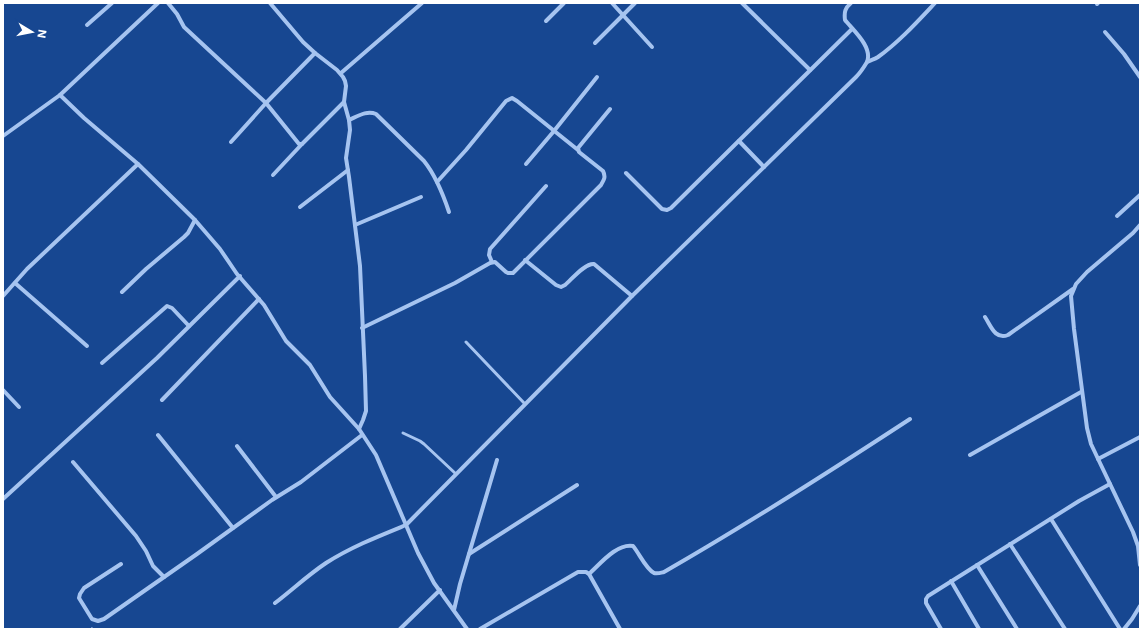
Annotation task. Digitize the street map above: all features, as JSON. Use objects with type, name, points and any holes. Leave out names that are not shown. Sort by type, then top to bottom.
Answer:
[{"type":"street","points":[[87,26],[112,3]]},
{"type":"street","points":[[3,136],[60,95],[158,3]]},
{"type":"street","points":[[168,3],[179,16],[184,27],[266,103],[297,142],[302,144]]},
{"type":"street","points":[[270,3],[303,42],[340,73],[345,81],[346,86],[344,102],[350,130],[346,158],[360,266],[362,328],[365,361],[366,411],[358,429]]},
{"type":"street","points":[[340,73],[422,3]]},
{"type":"street","points":[[546,21],[564,3]]},
{"type":"street","points":[[612,3],[652,47]]},
{"type":"street","points":[[595,43],[635,3]]},
{"type":"street","points":[[742,3],[810,70]]},
{"type":"street","points":[[851,3],[845,10],[844,20],[867,47],[867,62]]},
{"type":"street","points":[[275,603],[325,564],[345,552],[406,525],[632,296],[856,77],[867,62],[882,54],[934,4]]},
{"type":"street","points":[[626,173],[662,208],[667,210],[672,208],[852,29]]},
{"type":"street","points":[[1105,32],[1124,54],[1140,77]]},
{"type":"street","points":[[232,142],[266,103],[315,53]]},
{"type":"street","points":[[526,164],[597,77]]},
{"type":"street","points":[[60,95],[84,118],[138,164],[195,220],[264,305],[286,341],[310,365],[330,398],[358,429],[376,455],[418,553],[434,582],[468,629]]},
{"type":"street","points":[[362,328],[455,283],[492,262],[497,263],[508,274],[513,273],[590,196],[605,179],[605,174],[578,150],[512,98],[506,101],[466,150],[437,182]]},
{"type":"street","points":[[273,175],[344,102]]},
{"type":"street","points":[[578,150],[579,146],[610,109]]},
{"type":"street","points":[[349,120],[368,112],[376,114],[430,167],[449,212]]},
{"type":"street","points":[[739,140],[764,167]]},
{"type":"street","points":[[3,296],[27,269],[138,164]]},
{"type":"street","points":[[300,207],[348,170]]},
{"type":"street","points":[[492,262],[489,255],[490,249],[546,186]]},
{"type":"street","points":[[1117,216],[1140,195]]},
{"type":"street","points":[[355,225],[421,197]]},
{"type":"street","points":[[122,292],[146,269],[184,237],[195,220]]},
{"type":"street","points":[[985,317],[998,336],[1008,336],[1073,288],[1087,272],[1133,233],[1140,225]]},
{"type":"street","points":[[525,260],[556,285],[561,287],[586,265],[592,263],[632,296]]},
{"type":"street","points":[[3,499],[157,358],[240,276]]},
{"type":"street","points":[[15,283],[87,346]]},
{"type":"street","points":[[1073,288],[1071,296],[1081,392],[1087,428],[1098,459],[1134,532],[1138,546],[1140,565]]},
{"type":"street","points":[[162,400],[259,299]]},
{"type":"street","points":[[102,363],[167,306],[172,308],[189,326]]},
{"type":"street","points":[[3,390],[19,407]]},
{"type":"street","points":[[970,455],[1081,392]]},
{"type":"street","points":[[589,574],[622,546],[628,545],[633,546],[649,569],[654,573],[659,574],[664,572],[823,476],[910,419]]},
{"type":"street","points":[[158,435],[233,528]]},
{"type":"street","points":[[121,564],[84,588],[80,594],[78,598],[92,619],[98,621],[104,619],[276,497],[301,482],[362,435]]},
{"type":"street","points":[[1098,459],[1140,438]]},
{"type":"street","points":[[237,446],[276,497]]},
{"type":"street","points":[[454,610],[460,584],[497,460]]},
{"type":"street","points":[[73,462],[139,540],[153,566],[164,577]]},
{"type":"street","points":[[941,629],[926,603],[928,596],[1010,544],[1110,484]]},
{"type":"street","points":[[469,554],[577,485]]},
{"type":"street","points":[[1051,519],[1120,629]]},
{"type":"street","points":[[1010,544],[1065,629]]},
{"type":"street","points":[[977,565],[1017,629]]},
{"type":"street","points":[[480,629],[578,572],[586,572],[589,574],[620,629]]},
{"type":"street","points":[[951,581],[979,629]]},
{"type":"street","points":[[400,629],[440,590]]},
{"type":"street","points":[[1124,629],[1140,606]]},
{"type":"lane","points":[[466,342],[525,404]]},
{"type":"lane","points":[[403,433],[424,444],[456,474]]}]
